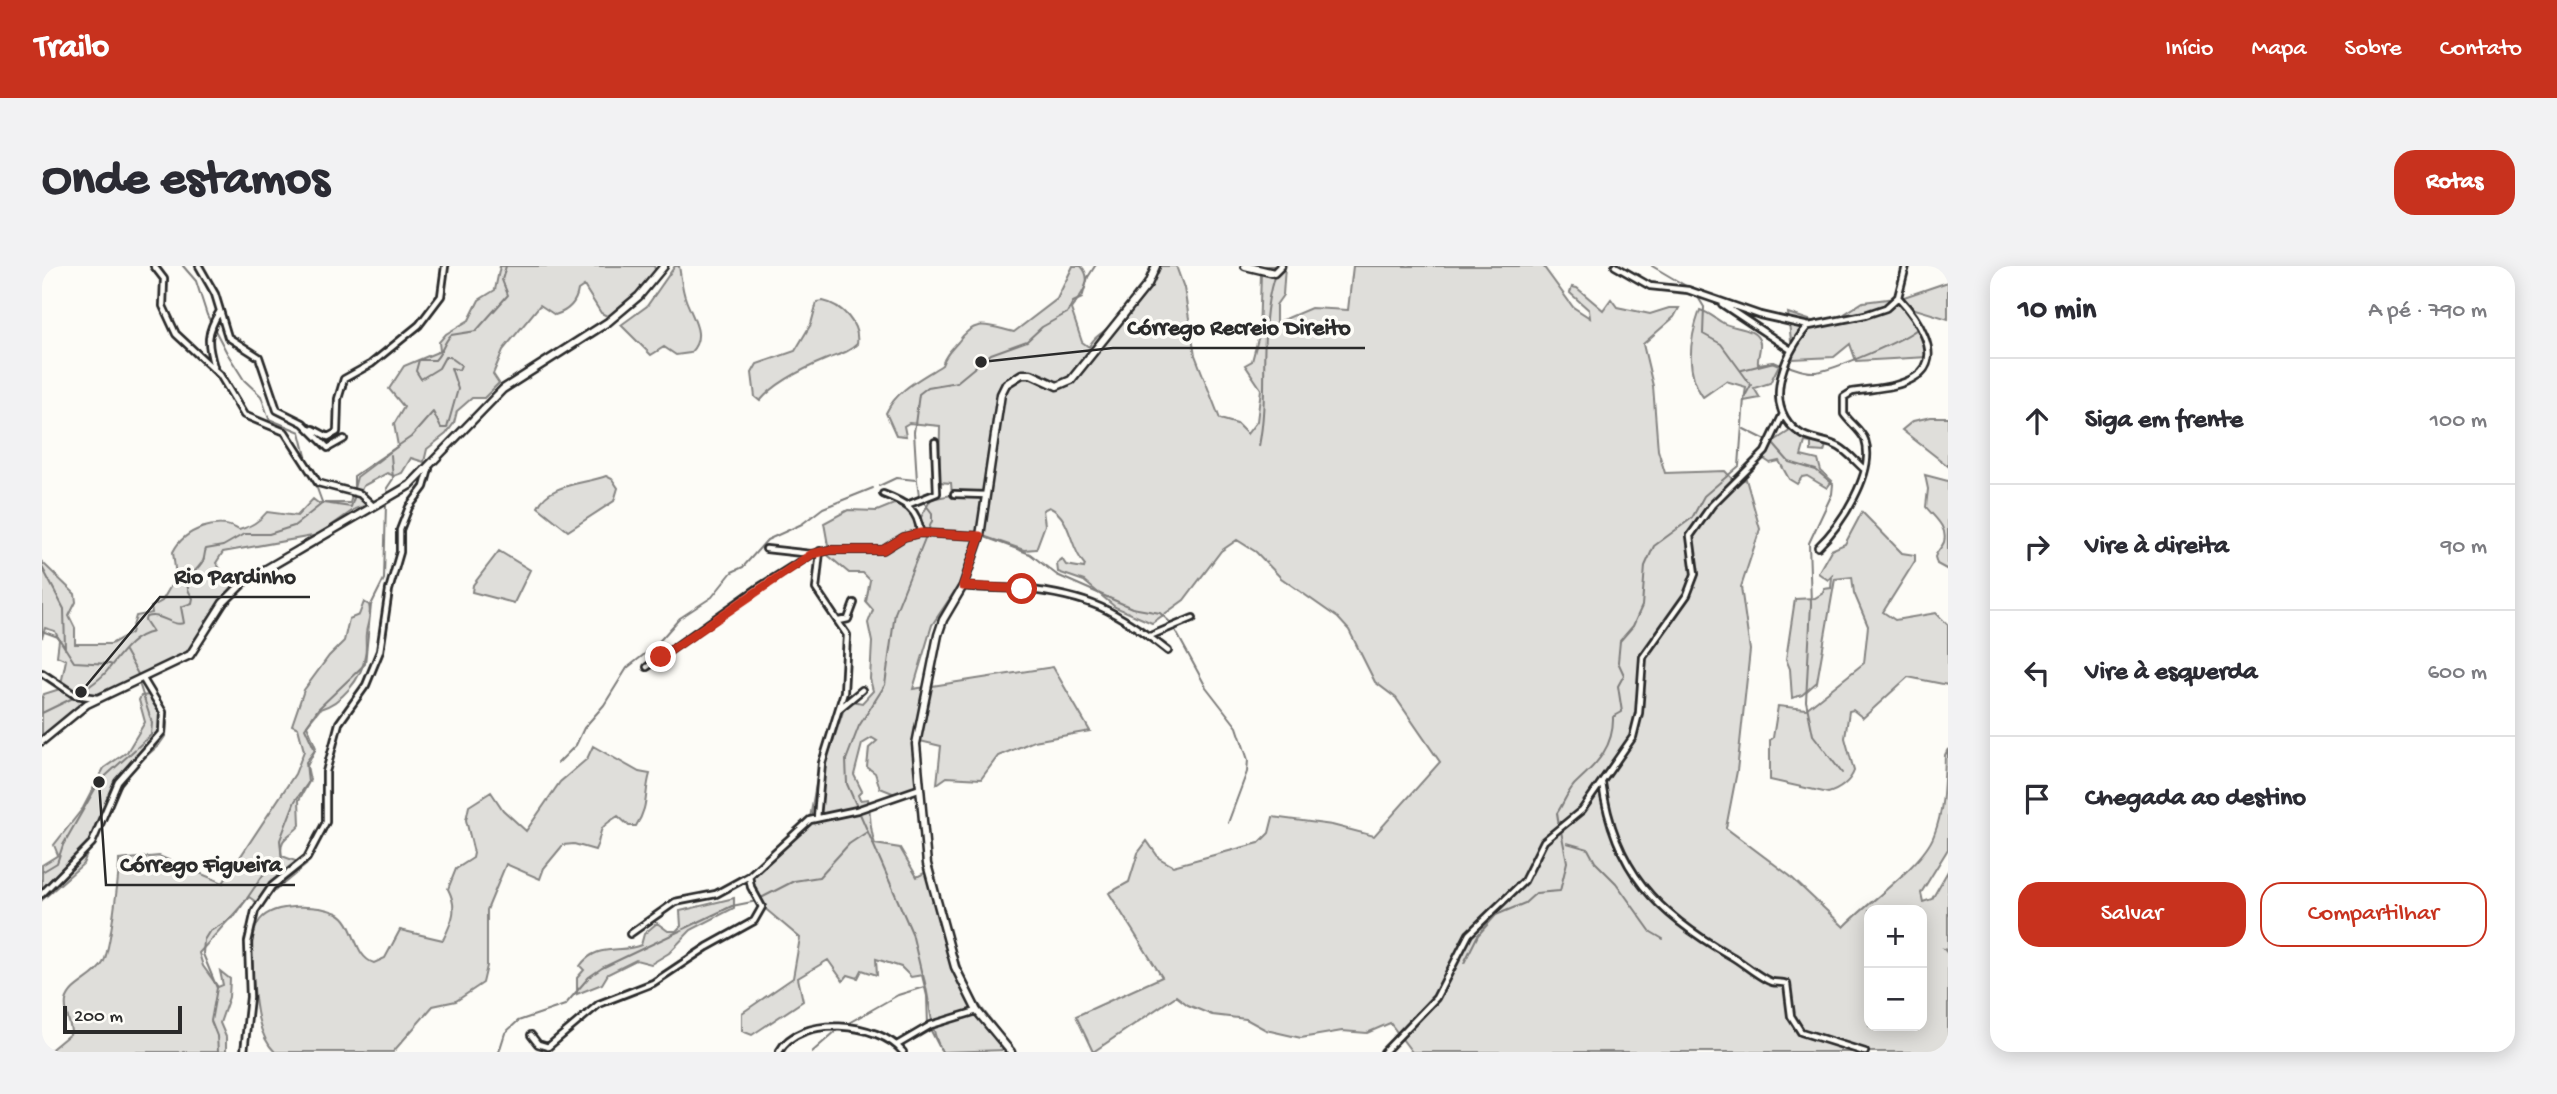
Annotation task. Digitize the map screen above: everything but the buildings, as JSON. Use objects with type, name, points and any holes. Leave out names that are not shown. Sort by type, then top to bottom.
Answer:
[{"type":"street","points":[[154,266],[164,279],[163,306],[170,325],[214,368],[244,415],[285,432],[318,483],[351,492],[372,505]]},
{"type":"street","points":[[199,266],[229,337],[259,357],[276,410],[324,436],[337,432],[338,399],[344,379],[371,364],[419,325],[441,296],[445,266]]},
{"type":"street","points":[[42,741],[76,710],[190,655],[223,603],[244,582],[303,550],[372,505],[410,485],[429,469],[503,389],[608,322],[639,296],[664,266]]},
{"type":"street","points":[[1012,1052],[977,1011],[955,967],[931,882],[918,789],[918,723],[943,620],[963,586],[980,536],[998,407],[1006,384],[1022,374],[1031,374],[1057,386],[1071,380],[1148,284],[1156,266]]},
{"type":"street","points":[[1245,266],[1275,273],[1281,266]]},
{"type":"street","points":[[1615,266],[1650,286],[1688,289],[1720,302],[1809,326],[1879,311],[1898,297],[1906,266]]},
{"type":"street","points":[[1818,547],[1847,510],[1864,469],[1866,443],[1844,414],[1844,397],[1852,392],[1906,381],[1920,374],[1926,364],[1923,331],[1919,321],[1898,297]]},
{"type":"street","points":[[1720,302],[1791,350]]},
{"type":"street","points":[[214,368],[208,350],[207,333],[220,311]]},
{"type":"street","points":[[1384,1052],[1436,998],[1463,943],[1490,911],[1524,881],[1544,841],[1582,810],[1633,737],[1638,723],[1643,657],[1678,610],[1692,582],[1695,564],[1690,536],[1712,505],[1765,452],[1783,414],[1779,384],[1791,350],[1809,326]]},
{"type":"street","points":[[1783,414],[1803,435],[1838,446],[1864,469]]},
{"type":"street","points":[[303,423],[328,448],[335,447],[344,439]]},
{"type":"street","points":[[907,505],[937,493],[935,442]]},
{"type":"street","points":[[244,1052],[250,997],[248,942],[255,911],[272,886],[307,858],[326,822],[326,772],[333,746],[346,711],[366,685],[380,651],[389,590],[399,562],[400,530],[409,508],[424,487],[429,469]]},
{"type":"street","points":[[883,494],[907,505],[917,515],[925,533]]},
{"type":"street","points":[[954,494],[986,495]]},
{"type":"street","points":[[647,667],[812,554],[820,551],[883,550],[904,537],[925,533],[980,536]]},
{"type":"street","points":[[766,549],[812,554]]},
{"type":"street","points":[[817,818],[822,763],[845,684],[847,635],[815,585],[820,551]]},
{"type":"street","points":[[963,586],[1072,596],[1117,614],[1168,651]]},
{"type":"street","points":[[839,621],[848,619],[854,603]]},
{"type":"street","points":[[1149,636],[1193,618]]},
{"type":"street","points":[[42,673],[74,693],[99,698]]},
{"type":"street","points":[[42,894],[92,843],[100,831],[118,782],[138,755],[162,732],[165,721],[163,712],[143,679]]},
{"type":"street","points":[[839,709],[862,690]]},
{"type":"street","points":[[1602,783],[1609,824],[1624,860],[1658,904],[1697,937],[1771,982],[1787,984],[1791,1016],[1801,1032],[1865,1052]]},
{"type":"street","points":[[630,934],[675,902],[716,894],[749,876],[805,823],[859,809],[918,789]]},
{"type":"street","points":[[531,1035],[538,1044],[548,1047],[599,1004],[653,983],[707,947],[754,921],[762,907],[751,887],[749,876]]},
{"type":"street","points":[[897,1045],[929,1027],[977,1011]]},
{"type":"street","points":[[779,1052],[783,1044],[793,1037],[841,1026],[859,1028],[897,1045],[903,1052]]},
{"type":"shaded area","points":[[500,266],[654,266],[656,272],[643,289],[611,318],[601,313],[584,286],[578,290],[571,306],[560,313],[555,315],[540,305],[503,350],[493,374],[499,383],[484,398],[472,398],[457,411],[454,423],[446,434],[427,449],[424,462],[411,458],[402,473],[394,476],[387,473],[363,486],[358,496],[367,505],[355,509],[318,535],[223,552],[216,563],[233,585],[187,655],[76,708],[42,737],[42,699],[44,694],[60,689],[66,660],[57,656],[59,640],[55,631],[45,628],[42,638],[42,562],[75,594],[76,602],[69,616],[75,628],[75,644],[111,644],[131,633],[136,616],[152,613],[151,607],[162,601],[176,577],[173,552],[185,537],[193,532],[212,525],[231,526],[239,530],[254,523],[267,512],[297,516],[313,499],[318,503],[350,503],[357,477],[398,446],[394,424],[404,407],[389,389],[404,366],[440,351],[439,342],[446,334],[469,320],[479,300],[495,290]]},
{"type":"shaded area","points":[[675,266],[679,266],[685,296],[697,327],[698,340],[690,353],[676,355],[664,347],[651,355],[621,325],[647,306]]},
{"type":"shaded area","points":[[1073,266],[1081,266],[1087,277],[1086,283],[1071,309],[1082,342],[1089,347],[1132,301],[1155,266],[1176,266],[1184,288],[1195,355],[1220,419],[1237,424],[1247,434],[1257,421],[1261,389],[1245,365],[1252,361],[1259,335],[1259,266],[1285,266],[1283,295],[1276,305],[1276,323],[1311,308],[1348,310],[1353,266],[1543,266],[1573,307],[1590,318],[1589,310],[1570,293],[1572,287],[1577,288],[1603,310],[1611,299],[1617,307],[1650,314],[1679,308],[1674,317],[1643,344],[1653,386],[1658,450],[1665,473],[1725,471],[1736,483],[1746,479],[1760,529],[1741,587],[1750,650],[1737,771],[1726,828],[1790,876],[1844,927],[1864,909],[1864,1031],[1927,1031],[1927,905],[1869,905],[1907,871],[1928,847],[1940,816],[1945,755],[1948,749],[1948,849],[1921,893],[1923,902],[1932,899],[1948,871],[1948,950],[1944,949],[1948,954],[1948,1052],[1870,1052],[1862,1049],[1860,1052],[1412,1052],[1390,1023],[1367,1033],[1342,1031],[1301,1038],[1266,1030],[1246,1019],[1212,1015],[1188,1005],[1176,996],[1093,1052],[1076,1016],[1162,977],[1109,893],[1129,882],[1138,853],[1147,841],[1159,858],[1173,866],[1259,843],[1269,833],[1273,817],[1332,825],[1374,836],[1440,762],[1396,698],[1375,682],[1349,630],[1338,618],[1281,578],[1256,552],[1237,540],[1221,551],[1184,600],[1152,623],[1115,607],[1084,581],[1058,572],[1057,563],[1062,559],[1066,565],[1084,568],[1085,565],[1062,518],[1049,507],[1043,510],[1045,525],[1036,549],[1024,550],[983,536],[973,564],[932,625],[913,689],[1053,667],[1090,731],[1034,741],[998,756],[981,779],[947,777],[937,784],[941,746],[920,741],[921,786],[895,794],[880,788],[875,773],[867,767],[869,748],[877,741],[872,738],[862,744],[854,775],[862,791],[858,795],[860,800],[868,799],[875,844],[900,848],[917,877],[928,871],[968,990],[1009,1044],[1007,1050],[942,1052],[935,1034],[923,975],[911,977],[901,967],[876,959],[877,975],[862,970],[858,978],[848,975],[843,981],[828,960],[798,978],[803,1001],[752,1035],[742,1031],[742,1013],[793,978],[800,938],[762,906],[751,878],[781,843],[810,818],[819,767],[831,747],[847,700],[862,703],[873,691],[870,679],[872,642],[868,623],[873,610],[866,602],[870,580],[863,573],[849,573],[824,552],[828,545],[824,523],[848,510],[877,511],[894,504],[905,506],[920,519],[931,499],[952,495],[951,483],[939,482],[940,426],[909,423],[904,426],[906,436],[896,435],[886,413],[903,391],[942,365],[948,353],[971,329],[983,325],[1014,332],[1057,299]]},
{"type":"shaded area","points":[[1948,282],[1948,319],[1912,308],[1925,337],[1928,357],[1856,361],[1850,344],[1834,357],[1793,359],[1788,313],[1818,323],[1838,318],[1863,302],[1904,297]]},
{"type":"shaded area","points":[[823,301],[843,311],[853,323],[857,344],[791,376],[760,401],[755,397],[752,373],[757,364],[795,351],[811,324],[817,302]]},
{"type":"shaded area","points":[[1700,310],[1723,323],[1755,334],[1760,343],[1758,364],[1772,362],[1779,365],[1770,383],[1754,388],[1760,398],[1744,401],[1746,387],[1726,381],[1703,397],[1694,377],[1691,355]]},
{"type":"shaded area","points":[[1948,417],[1948,466],[1902,430],[1913,421]]},
{"type":"shaded area","points":[[1796,427],[1812,438],[1827,442],[1824,452],[1811,451],[1811,443],[1805,442],[1801,456],[1818,460],[1821,471],[1832,481],[1827,488],[1807,476],[1802,477],[1797,484],[1789,479],[1779,461],[1770,463],[1761,457],[1771,443]]},
{"type":"shaded area","points":[[1925,475],[1948,481],[1948,570],[1937,564],[1935,557],[1945,537],[1940,523],[1926,507],[1928,489]]},
{"type":"shaded area","points":[[606,476],[612,479],[618,488],[614,501],[568,531],[538,507],[550,493]]},
{"type":"shaded area","points":[[1862,512],[1902,553],[1915,555],[1915,561],[1883,612],[1895,620],[1936,613],[1948,625],[1948,685],[1908,677],[1863,718],[1853,710],[1849,711],[1845,738],[1854,771],[1847,782],[1836,790],[1828,793],[1770,780],[1770,740],[1773,738],[1778,706],[1806,709],[1864,663],[1868,626],[1854,593],[1852,577],[1835,579],[1817,682],[1802,695],[1792,698],[1790,669],[1786,659],[1795,599],[1815,598],[1823,593],[1824,589],[1831,588],[1832,576],[1828,580],[1818,573],[1831,550],[1845,544]]},
{"type":"shaded area","points":[[499,551],[530,570],[514,603],[472,592],[473,585]]},
{"type":"shaded area","points":[[364,602],[369,605],[370,613],[366,653],[360,673],[343,696],[320,709],[307,725],[316,748],[307,766],[310,780],[299,800],[300,825],[284,841],[281,849],[282,856],[306,865],[259,904],[249,897],[199,953],[203,966],[218,987],[223,985],[220,971],[230,979],[229,997],[220,1023],[226,1037],[226,1052],[48,1052],[71,1033],[66,1005],[68,995],[99,969],[106,956],[114,913],[119,860],[159,856],[223,883],[295,774],[304,751],[298,728],[292,725],[304,690],[329,656],[344,641],[349,619],[359,615]]},
{"type":"shaded area","points":[[149,695],[167,723],[166,735],[159,745],[136,765],[109,802],[83,864],[42,900],[42,865],[58,855],[54,845],[83,808],[104,768],[127,752],[145,722],[139,700],[141,696]]},
{"type":"shaded area","points":[[593,746],[639,772],[650,774],[640,819],[636,826],[629,826],[618,816],[610,821],[600,832],[595,850],[574,844],[563,845],[544,868],[540,879],[506,864],[487,910],[487,966],[483,983],[456,1001],[433,1006],[393,1052],[275,1052],[264,1036],[255,996],[252,947],[254,932],[260,920],[275,910],[297,907],[319,908],[337,913],[348,924],[362,954],[374,963],[385,958],[400,930],[443,940],[453,914],[453,902],[448,889],[456,869],[473,858],[474,853],[466,820],[469,806],[491,792],[503,810],[526,831],[560,782],[587,759]]},
{"type":"shaded area","points":[[734,898],[734,908],[691,930],[669,953],[651,964],[636,960],[608,974],[602,984],[577,994],[577,978],[584,970],[580,966],[594,954],[641,945],[644,934],[657,923],[668,931],[676,931],[681,926],[680,911]]},
{"type":"waterway","points":[[183,266],[196,281],[207,315],[227,353],[244,380],[261,396],[269,419],[300,432],[308,464]]},
{"type":"waterway","points":[[80,693],[98,680],[132,642],[153,632],[145,620],[146,617],[157,616],[174,623],[184,623],[181,607],[192,603],[193,598],[188,582],[203,561],[206,549],[223,546],[244,534],[269,534],[294,526],[323,503],[351,507],[354,498],[354,476],[411,437],[433,412],[441,428],[447,428],[458,389],[451,368],[459,370],[461,365],[450,357],[445,357],[439,368],[421,379],[416,371],[419,360],[435,360],[451,335],[476,331],[508,295],[502,280],[506,266]]},
{"type":"waterway","points":[[942,1052],[928,1025],[927,996],[912,933],[847,784],[846,760],[859,726],[885,685],[895,613],[932,521],[932,513],[919,496],[917,481],[914,432],[919,394],[928,387],[957,382],[991,354],[1027,341],[1042,327],[1067,313],[1073,302],[1082,298],[1088,277],[1095,266]]},
{"type":"waterway","points":[[1652,266],[1686,286]]},
{"type":"waterway","points":[[1259,446],[1264,404],[1266,318],[1274,277]]},
{"type":"waterway","points":[[1559,826],[1557,813],[1571,788],[1603,753],[1611,736],[1613,717],[1622,712],[1618,686],[1624,675],[1618,662],[1620,641],[1633,626],[1642,606],[1645,566],[1654,546],[1692,518],[1704,496],[1739,466],[1744,398],[1751,385],[1721,344],[1703,334],[1704,307],[1696,294]]},
{"type":"waterway","points":[[1788,366],[1809,372],[1825,370],[1884,347],[1917,329]]},
{"type":"waterway","points":[[1742,370],[1774,362],[1783,366]]},
{"type":"waterway","points":[[1744,429],[1770,442]]},
{"type":"waterway","points":[[1774,445],[1789,462],[1816,470],[1833,484],[1832,494],[1809,543],[1811,604],[1806,701],[1813,735],[1842,773]]},
{"type":"waterway","points":[[388,496],[387,488],[393,479],[391,455]]},
{"type":"waterway","points":[[879,486],[896,478],[916,480]]},
{"type":"waterway","points":[[315,483],[322,502]]},
{"type":"waterway","points":[[558,763],[576,745],[584,728],[604,705],[627,668],[655,646],[680,618],[712,597],[732,572],[743,567],[767,540],[802,524],[823,508],[873,488]]},
{"type":"waterway","points":[[218,1052],[217,1036],[211,1021],[217,988],[203,954],[204,940],[209,932],[235,916],[263,875],[282,862],[280,840],[295,801],[308,783],[306,762],[315,750],[305,728],[318,709],[365,664],[371,605],[384,579],[386,504]]},
{"type":"waterway","points":[[985,537],[1030,554],[1057,575],[1132,608],[1160,613],[1172,624]]},
{"type":"waterway","points":[[42,567],[64,609],[65,649]]},
{"type":"waterway","points":[[1174,628],[1206,687],[1237,727],[1248,760],[1247,772],[1228,823]]},
{"type":"waterway","points":[[42,631],[58,637],[74,662],[110,664]]},
{"type":"waterway","points":[[125,651],[139,676]]},
{"type":"waterway","points":[[42,872],[57,863],[63,845],[99,782],[151,735],[152,723],[140,686]]},
{"type":"waterway","points":[[42,713],[75,697]]},
{"type":"waterway","points":[[1464,963],[1478,935],[1496,915],[1525,903],[1536,893],[1560,891],[1567,862],[1561,831]]},
{"type":"waterway","points":[[761,898],[794,881],[819,877],[849,844],[867,832]]},
{"type":"waterway","points":[[1567,843],[1588,849],[1595,862],[1616,883],[1651,932],[1663,939]]},
{"type":"waterway","points":[[499,1052],[505,1033],[518,1021],[565,1005],[589,977],[602,968],[732,906],[757,901]]},
{"type":"waterway","points":[[845,1025],[898,995],[924,987]]},
{"type":"waterway","points":[[812,1052],[836,1031]]},
{"type":"place","name":"Córrego Recreio Direito","points":[[981,362]]},
{"type":"place","name":"Rio Pardinho","points":[[81,692]]},
{"type":"place","name":"Córrego Figueira","points":[[99,782]]},
{"type":"route","points":[[661,657],[782,572],[820,551],[883,550],[913,534],[980,536],[963,586],[1022,589]]}]
